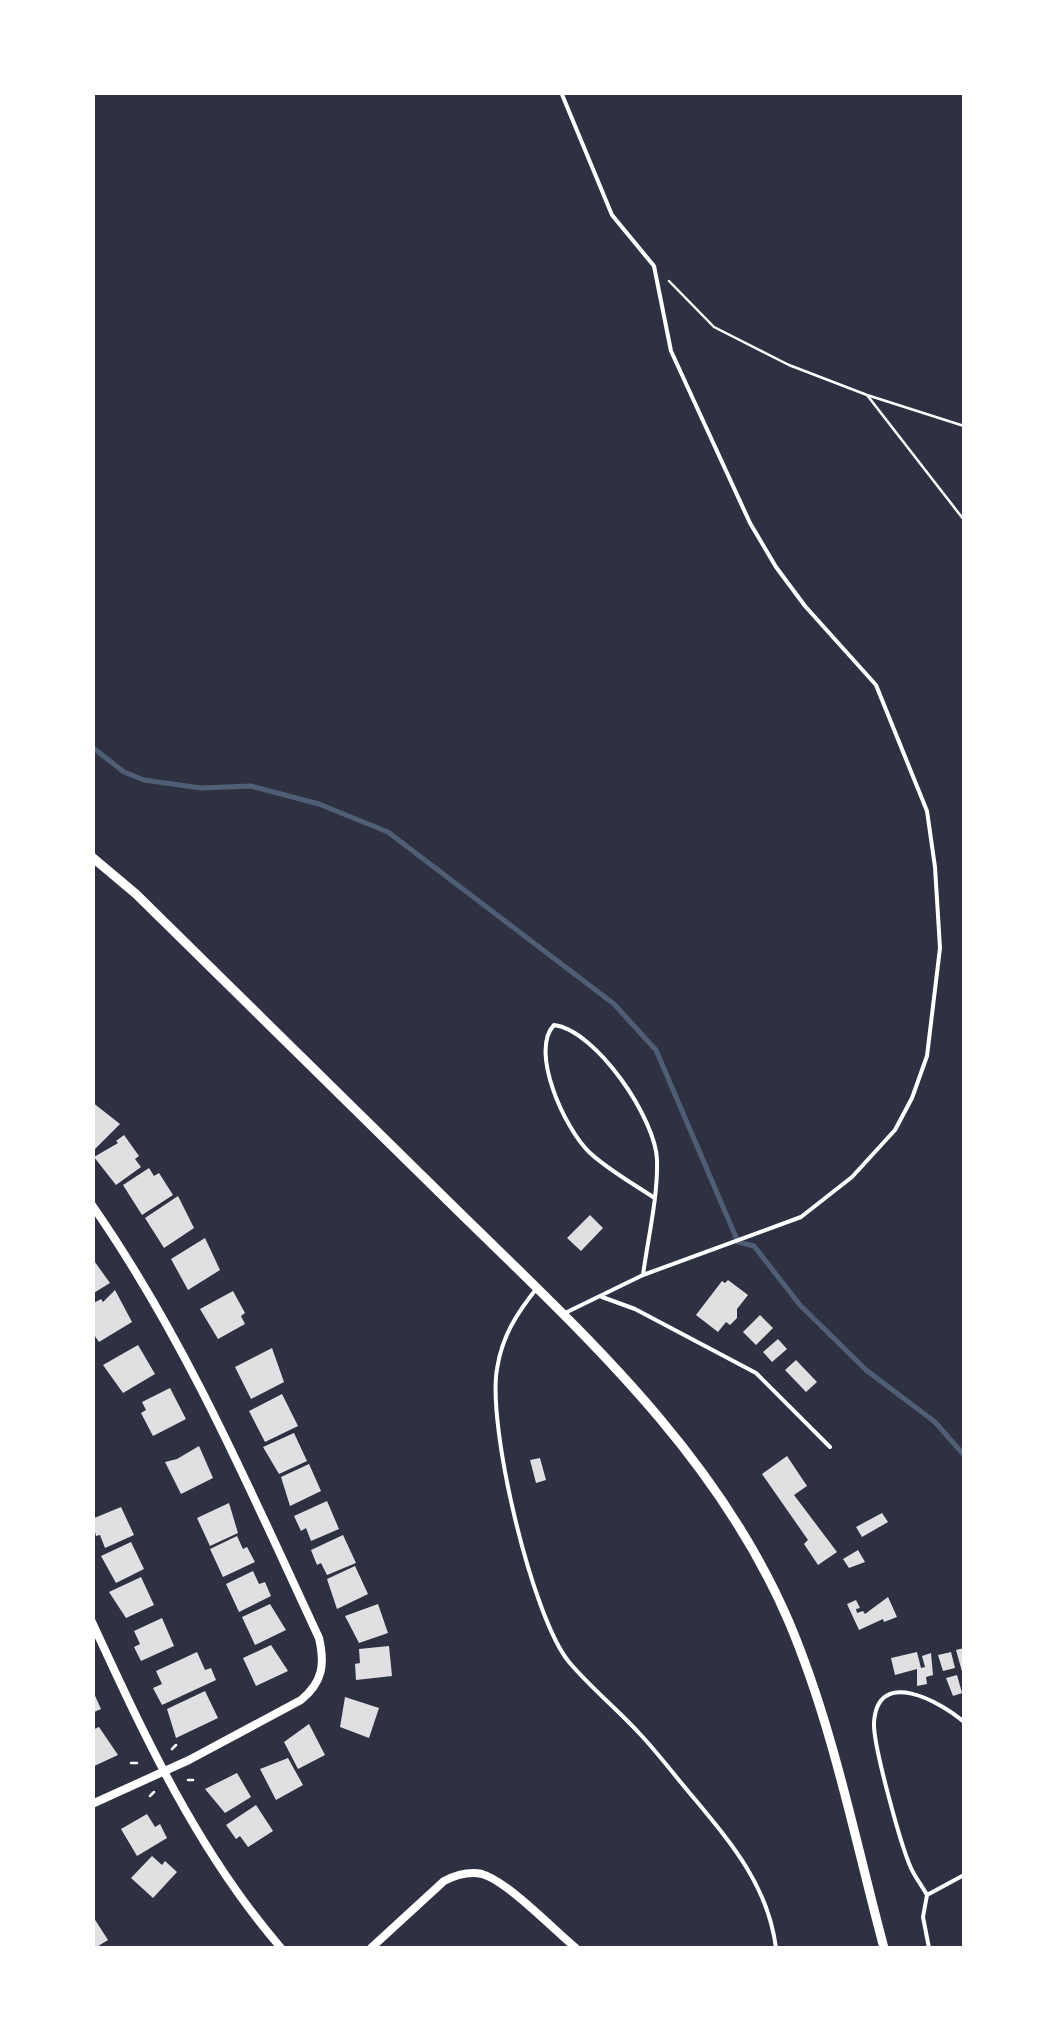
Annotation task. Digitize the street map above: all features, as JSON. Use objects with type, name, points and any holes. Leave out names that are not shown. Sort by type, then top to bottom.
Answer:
[{"type":"street","points":[[92,857],[136,894],[623,1374],[704,1472],[754,1554],[788,1620],[824,1720],[884,1948]]},
{"type":"street","points":[[92,1205],[151,1296],[196,1376],[319,1638],[322,1652],[319,1680],[301,1700],[92,1804]]},
{"type":"street","points":[[92,1622],[162,1771],[196,1830],[282,1948]]},
{"type":"street","points":[[372,1948],[444,1882],[475,1873],[493,1879],[576,1948]]},
{"type":"lane","points":[[562,92],[612,214],[654,266],[671,351],[750,523],[805,606],[876,685],[927,811],[940,948],[927,1056],[912,1098],[894,1130],[852,1177],[801,1217],[643,1275],[563,1314]]},
{"type":"lane","points":[[643,1275],[653,1197],[657,1156],[623,1079],[585,1039],[554,1024],[545,1034],[544,1053],[562,1113],[588,1151],[653,1197]]},
{"type":"lane","points":[[537,1288],[518,1311],[503,1340],[496,1372],[496,1410],[500,1454],[526,1559],[547,1620],[569,1662],[640,1734],[736,1849],[768,1909],[776,1948]]},
{"type":"lane","points":[[602,1296],[635,1309],[756,1373],[830,1447]]},
{"type":"lane","points":[[928,1895],[911,1868],[876,1744],[874,1721],[881,1702],[897,1692],[912,1690],[964,1722]]},
{"type":"lane","points":[[929,1948],[922,1917],[928,1895],[964,1875]]},
{"type":"path","points":[[654,266],[714,327],[788,365],[964,426]]},
{"type":"path","points":[[867,395],[964,520]]},
{"type":"path","points":[[131,1764],[138,1763]]},
{"type":"building","points":[[92,1102],[120,1124],[92,1152]]},
{"type":"building","points":[[124,1135],[139,1156],[135,1159],[141,1167],[116,1185],[94,1157]]},
{"type":"building","points":[[149,1168],[154,1176],[159,1173],[173,1195],[142,1215],[123,1185]]},
{"type":"building","points":[[178,1196],[194,1228],[164,1248],[145,1218]]},
{"type":"building","points":[[590,1215],[603,1228],[581,1251],[567,1238]]},
{"type":"building","points":[[205,1238],[220,1270],[188,1290],[171,1259]]},
{"type":"building","points":[[92,1258],[110,1283],[92,1294]]},
{"type":"building","points":[[728,1280],[748,1295],[737,1309],[737,1318],[730,1325],[726,1322],[718,1332],[696,1315],[722,1281]]},
{"type":"building","points":[[115,1290],[132,1322],[99,1342],[92,1332],[92,1304],[101,1299],[103,1302]]},
{"type":"building","points":[[233,1291],[245,1313],[241,1316],[245,1324],[218,1339],[200,1309]]},
{"type":"building","points":[[760,1315],[773,1328],[756,1345],[743,1332]]},
{"type":"building","points":[[778,1339],[787,1349],[772,1362],[763,1352]]},
{"type":"building","points":[[138,1345],[155,1374],[123,1393],[103,1365]]},
{"type":"building","points":[[272,1348],[284,1382],[251,1399],[235,1367]]},
{"type":"building","points":[[796,1360],[817,1382],[806,1392],[785,1370]]},
{"type":"building","points":[[170,1388],[186,1419],[153,1436],[141,1413],[146,1410],[142,1402]]},
{"type":"building","points":[[282,1394],[298,1426],[265,1442],[249,1411]]},
{"type":"building","points":[[294,1433],[307,1461],[279,1474],[263,1447]]},
{"type":"building","points":[[199,1446],[213,1478],[181,1494],[165,1462]]},
{"type":"building","points":[[787,1456],[807,1486],[794,1495],[837,1552],[818,1565],[804,1544],[808,1540],[762,1474]]},
{"type":"building","points":[[540,1458],[546,1480],[536,1483],[530,1460]]},
{"type":"building","points":[[309,1464],[321,1491],[290,1506],[281,1477]]},
{"type":"building","points":[[327,1501],[339,1529],[311,1541],[306,1528],[301,1531],[294,1516]]},
{"type":"building","points":[[229,1503],[238,1533],[210,1546],[197,1518]]},
{"type":"building","points":[[121,1507],[134,1535],[105,1548],[100,1535],[96,1536],[92,1519]]},
{"type":"building","points":[[882,1513],[888,1522],[862,1537],[856,1527]]},
{"type":"building","points":[[343,1535],[356,1563],[327,1575],[321,1563],[317,1565],[311,1550]]},
{"type":"building","points":[[237,1536],[255,1562],[223,1577],[210,1549]]},
{"type":"building","points":[[131,1542],[144,1569],[116,1583],[101,1556]]},
{"type":"building","points":[[858,1550],[865,1562],[849,1568],[843,1559]]},
{"type":"building","points":[[355,1566],[368,1594],[337,1609],[327,1579]]},
{"type":"building","points":[[253,1571],[259,1584],[265,1582],[271,1596],[239,1612],[226,1584]]},
{"type":"building","points":[[141,1577],[154,1605],[126,1618],[109,1592]]},
{"type":"building","points":[[888,1597],[897,1617],[859,1630],[847,1604],[856,1600],[860,1608],[857,1613],[865,1614]]},
{"type":"building","points":[[270,1604],[286,1630],[255,1645],[242,1617]]},
{"type":"building","points":[[378,1604],[388,1633],[359,1643],[345,1616]]},
{"type":"building","points":[[162,1618],[174,1646],[141,1661],[134,1647],[140,1644],[134,1631]]},
{"type":"building","points":[[271,1645],[288,1671],[256,1686],[243,1658]]},
{"type":"building","points":[[389,1646],[392,1676],[356,1680],[359,1649]]},
{"type":"building","points":[[964,1648],[964,1675],[963,1675],[956,1650]]},
{"type":"building","points":[[197,1652],[205,1670],[211,1668],[216,1680],[162,1705],[153,1688],[162,1684],[156,1671]]},
{"type":"building","points":[[917,1652],[921,1668],[925,1667],[922,1656],[931,1653],[933,1675],[926,1677],[927,1684],[917,1686],[917,1669],[895,1675],[891,1658]]},
{"type":"building","points":[[951,1652],[955,1668],[943,1671],[938,1655]]},
{"type":"building","points":[[957,1675],[962,1693],[953,1696],[946,1678]]},
{"type":"building","points":[[92,1689],[101,1709],[92,1713]]},
{"type":"building","points":[[205,1691],[218,1718],[176,1738],[167,1709]]},
{"type":"building","points":[[345,1697],[379,1708],[369,1738],[340,1727]]},
{"type":"building","points":[[309,1724],[325,1755],[298,1769],[284,1742]]},
{"type":"building","points":[[99,1727],[118,1755],[92,1767],[92,1730]]},
{"type":"building","points":[[288,1758],[303,1785],[276,1800],[260,1769]]},
{"type":"building","points":[[237,1773],[251,1797],[225,1813],[205,1789]]},
{"type":"building","points":[[256,1805],[273,1831],[248,1847],[226,1825]]},
{"type":"building","points":[[147,1814],[155,1827],[160,1824],[167,1838],[137,1856],[121,1829]]},
{"type":"building","points":[[152,1856],[177,1872],[153,1898],[131,1878]]},
{"type":"building","points":[[92,1915],[108,1940],[95,1948],[92,1948]]},
{"type":"waterway","points":[[92,747],[124,772],[144,780],[201,788],[251,786],[319,804],[388,832],[614,1004],[656,1050],[738,1242],[754,1246],[800,1305],[866,1370],[935,1422],[964,1455]]}]
